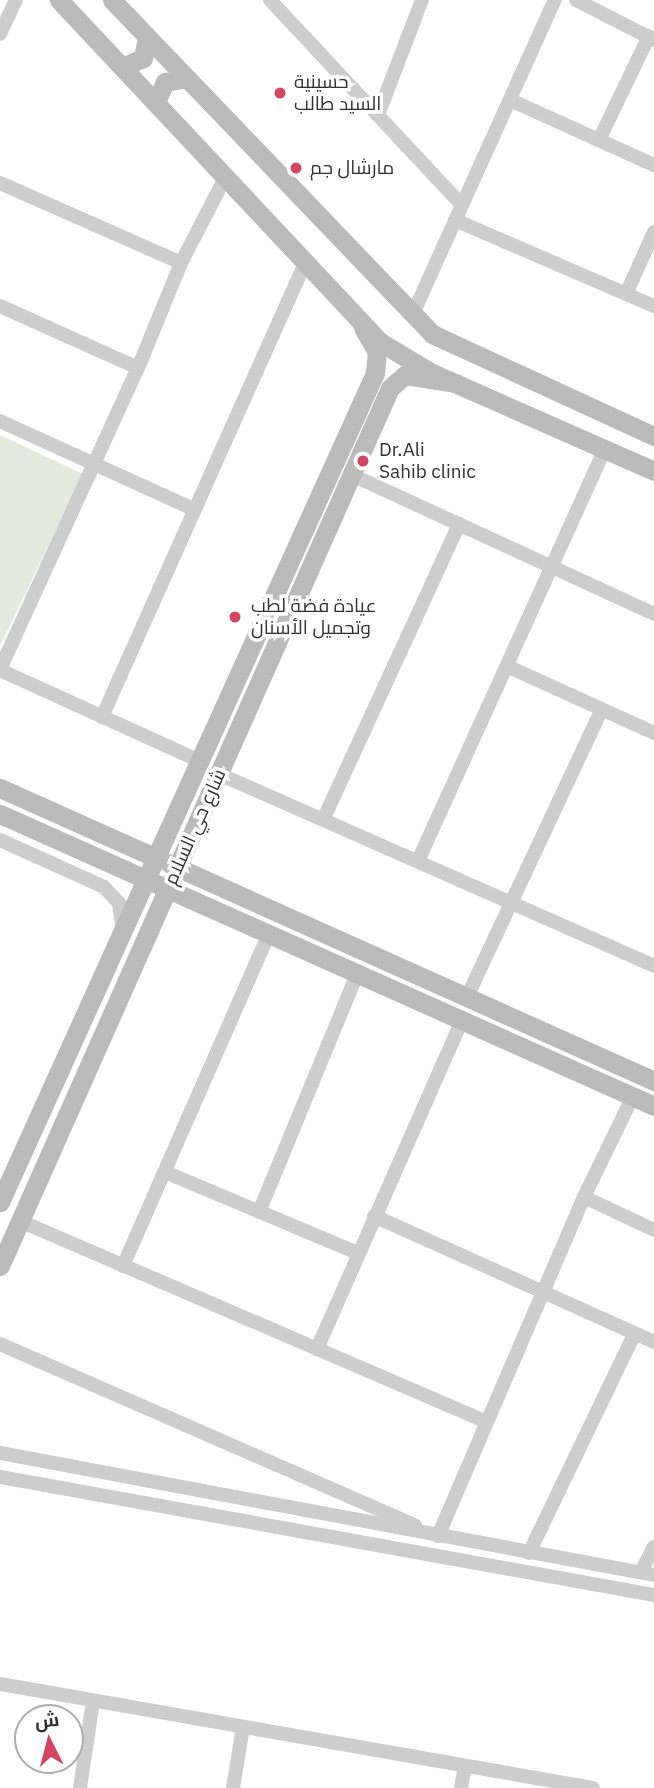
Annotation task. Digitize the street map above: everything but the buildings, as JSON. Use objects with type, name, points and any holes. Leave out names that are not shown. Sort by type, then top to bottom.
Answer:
[{"type":"main road","points":[[0,1202],[378,365],[375,345],[306,261],[58,0]]},
{"type":"main road","points":[[112,0],[432,334],[473,356],[654,436]]},
{"type":"main road","points":[[122,67],[143,58],[147,37]]},
{"type":"main road","points":[[156,102],[165,82],[187,79]]},
{"type":"main road","points":[[363,328],[405,359],[654,471]]},
{"type":"main road","name":"شارع حي السلام","points":[[0,1266],[176,893],[185,871],[195,828],[390,388],[405,375],[456,383]]},
{"type":"main road","points":[[356,416],[374,426]]},
{"type":"main road","points":[[0,788],[654,1081]]},
{"type":"main road","points":[[0,814],[654,1106]]},
{"type":"main road","points":[[174,818],[183,826],[195,828]]},
{"type":"main road","points":[[123,869],[136,866],[136,849]]},
{"type":"street","points":[[0,34],[16,0]]},
{"type":"street","points":[[270,0],[462,205]]},
{"type":"street","points":[[378,115],[422,0]]},
{"type":"street","points":[[412,316],[555,0]]},
{"type":"street","points":[[576,0],[651,38],[599,140]]},
{"type":"street","points":[[510,100],[654,165]]},
{"type":"street","points":[[200,761],[0,670],[138,368],[181,263],[226,176]]},
{"type":"street","points":[[0,183],[181,263]]},
{"type":"street","points":[[455,220],[654,306]]},
{"type":"street","points":[[626,294],[654,232]]},
{"type":"street","points":[[102,717],[306,261]]},
{"type":"street","points":[[0,306],[138,368]]},
{"type":"street","points":[[0,421],[195,509]]},
{"type":"street","points":[[418,861],[605,449]]},
{"type":"street","points":[[352,474],[654,614]]},
{"type":"street","points":[[323,820],[459,524]]},
{"type":"street","points":[[507,666],[654,733]]},
{"type":"street","points":[[467,997],[602,709]]},
{"type":"street","points":[[219,774],[654,966]]},
{"type":"street","points":[[0,840],[104,887],[119,904],[123,931]]},
{"type":"street","points":[[124,1266],[269,934]]},
{"type":"street","points":[[259,1212],[357,974]]},
{"type":"street","points":[[317,1349],[462,1020]]},
{"type":"street","points":[[438,1535],[584,1197],[633,1096]]},
{"type":"street","points":[[164,1172],[358,1253]]},
{"type":"street","points":[[584,1197],[654,1230]]},
{"type":"street","points":[[374,1216],[654,1342]]},
{"type":"street","points":[[20,1221],[487,1422]]},
{"type":"street","points":[[529,1553],[635,1334]]},
{"type":"street","points":[[0,1344],[438,1535]]},
{"type":"street","points":[[0,1452],[648,1574],[654,1547]]},
{"type":"street","points":[[0,1477],[654,1595]]},
{"type":"street","points":[[0,1684],[583,1787]]},
{"type":"street","points":[[80,1788],[93,1701]]},
{"type":"street","points":[[233,1788],[243,1727]]},
{"type":"street","points":[[461,1788],[465,1766]]},
{"type":"shaded area","points":[[0,435],[83,474],[0,646]]},
{"type":"place","name":"حسينية السيد طالب","points":[[280,93]]},
{"type":"place","name":"مارشال جم","points":[[296,168]]},
{"type":"place","name":"Dr.Ali Sahib clinic","points":[[363,461]]},
{"type":"place","name":"عيادة فضة لطب وتجميل الأسنان","points":[[235,617]]}]
